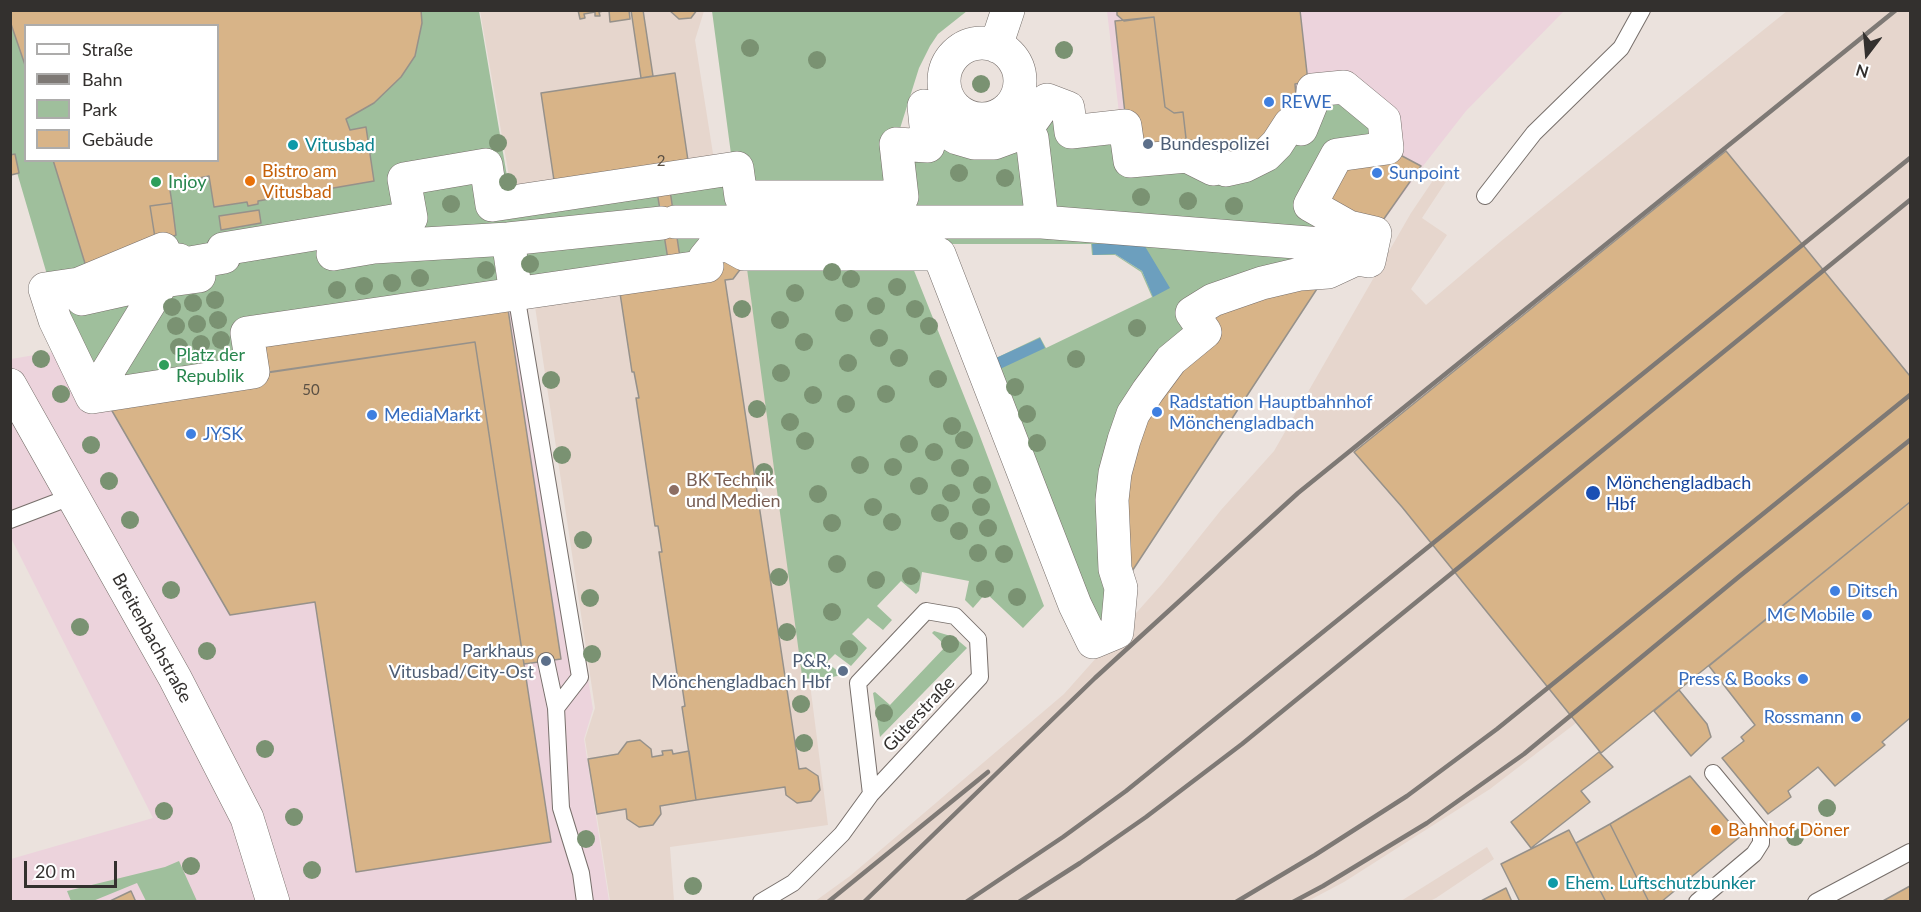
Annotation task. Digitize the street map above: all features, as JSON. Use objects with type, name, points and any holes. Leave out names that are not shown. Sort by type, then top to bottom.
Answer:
[{"type":"street","points":[[996,45],[1008,10]]},
{"type":"street","points":[[1344,87],[1384,120],[1387,148],[1337,154],[1310,205],[1349,227],[1375,233],[1369,261],[1356,259],[1328,272],[1300,274],[1262,283],[1213,300],[1192,313],[1206,332],[1171,360],[1133,414],[1115,473],[1112,500],[1115,569],[1121,588],[1117,632],[1093,642],[1075,605],[939,254],[744,254],[728,245],[714,247],[705,258],[706,266],[516,297],[247,333],[253,372],[92,397],[50,306],[45,289],[79,284],[164,249],[165,262],[179,260],[179,265],[224,257],[223,249],[411,218],[404,178],[486,165],[492,205],[737,168],[741,197],[902,197],[896,144],[928,146],[924,106],[942,129],[957,138],[974,143],[994,143],[1027,128],[1047,100],[1068,108],[1071,132],[1125,126],[1130,161],[1187,156],[1212,169],[1226,167],[1226,170],[1244,166],[1266,155],[1277,144],[1290,124],[1301,129],[1312,102],[1313,90],[1344,87]]},
{"type":"street","points":[[1032,138],[1042,222]]},
{"type":"street","points":[[727,170],[738,222]]},
{"type":"street","points":[[50,306],[163,281],[374,247],[508,239],[668,222],[1042,222],[1372,248]]},
{"type":"street","points":[[508,239],[516,297]]},
{"type":"street","points":[[92,397],[163,281]]},
{"type":"street","name":"Breitenbachstraße","points":[[10,385],[175,678],[247,818],[273,902]]},
{"type":"lane","points":[[1485,196],[1534,133],[1621,48],[1642,10]]},
{"type":"lane","points":[[516,297],[580,677],[556,708]]},
{"type":"lane","points":[[10,520],[73,496]]},
{"type":"lane","name":"Güterstraße","points":[[761,902],[793,882],[842,834],[871,794],[980,677],[978,639],[955,616],[926,611],[858,682],[871,794]]},
{"type":"lane","points":[[546,661],[556,708],[561,808],[581,873],[585,902]]},
{"type":"lane","points":[[1697,902],[1754,854],[1761,843],[1761,831],[1713,773]]},
{"type":"lane","points":[[1816,902],[1911,852]]},
{"type":"shaded area","name":"BK Technik und Medien","points":[[480,11],[704,11],[695,40],[727,242],[755,253],[828,825],[670,847],[674,901],[610,901],[585,739],[595,708],[530,273],[513,199]]},
{"type":"shaded area","points":[[1107,11],[1564,11],[1466,111],[1375,233],[1125,164]]},
{"type":"shaded area","points":[[1787,11],[1910,11],[1910,452],[1576,723],[1490,789],[1344,882],[1308,901],[814,902],[850,876],[1064,694],[1162,584],[1221,510],[1274,451],[1411,213],[1438,173],[1447,180],[1422,218],[1447,235],[1411,289],[1426,305],[1500,242]]},
{"type":"shaded area","points":[[520,274],[593,709],[584,739],[609,901],[11,901],[11,859],[153,818],[11,538],[11,359]]},
{"type":"shaded area","points":[[1487,847],[1494,859],[1436,898],[1430,901],[1401,901]]},
{"type":"green space","points":[[11,10],[479,11],[511,200],[733,169],[712,11],[967,11],[938,34],[930,46],[919,68],[897,138],[974,143],[1047,100],[1071,132],[1125,126],[1130,161],[1313,90],[1384,120],[1349,227],[1300,274],[1121,588],[1093,642],[940,254],[909,258],[1044,606],[1023,628],[986,593],[973,608],[965,600],[969,581],[922,572],[919,591],[916,594],[901,581],[877,606],[892,620],[883,630],[868,618],[852,634],[867,648],[851,666],[835,654],[827,662],[842,675],[803,683],[745,254],[247,333],[253,372],[92,397],[48,278],[11,152]],"holes":[[[1143,243],[1153,296],[1142,271],[1115,254]],[[952,244],[1091,244],[1092,255],[1115,255],[1141,272],[1152,297],[1046,348],[1040,337],[996,358]]]},
{"type":"green space","points":[[934,631],[954,637],[967,648],[880,737],[873,693],[875,692],[890,705],[946,646],[932,633]]},
{"type":"green space","points":[[179,861],[197,901],[146,901],[137,883],[93,901],[71,901],[67,891],[165,867]]},
{"type":"water","points":[[1143,243],[1170,288],[1153,297],[1142,271],[1115,254],[1093,255],[1092,244]]},
{"type":"water","points":[[1040,338],[1045,348],[1000,369],[996,358]]},
{"type":"building","name":"Vitusbad","points":[[10,10],[421,10],[422,23],[415,56],[401,77],[374,103],[346,119],[350,130],[366,127],[374,181],[258,201],[258,204],[248,206],[247,202],[214,207],[209,176],[169,184],[172,203],[150,206],[156,244],[88,273],[54,162],[219,162],[219,24],[24,24],[24,62],[10,21]]},
{"type":"building","points":[[578,10],[607,10],[599,12],[600,16],[595,16],[595,12],[584,14],[585,18],[580,19]]},
{"type":"building","points":[[609,10],[629,10],[630,19],[610,22]]},
{"type":"building","points":[[631,10],[643,10],[653,76],[641,78]]},
{"type":"building","points":[[669,10],[697,10],[691,18],[679,19]]},
{"type":"building","points":[[1117,10],[1300,10],[1308,82],[1295,84],[1296,96],[1312,102],[1266,155],[1188,156],[1183,112],[1174,113],[1165,107],[1154,17],[1124,21],[1117,15]]},
{"type":"building","points":[[1154,17],[1165,107],[1174,113],[1183,112],[1188,156],[1130,160],[1115,21]]},
{"type":"building","points":[[675,73],[690,174],[556,194],[541,93]]},
{"type":"building","points":[[1387,148],[1421,166],[1374,233],[1310,205],[1337,155]]},
{"type":"building","points":[[1726,151],[1910,376],[1910,502],[1601,753],[1402,507],[1354,452]]},
{"type":"building","points":[[15,154],[19,173],[11,175],[10,155]]},
{"type":"building","points":[[668,177],[682,271],[670,272],[655,179]]},
{"type":"building","points":[[172,203],[176,235],[156,244],[150,206]]},
{"type":"building","points":[[259,210],[261,223],[221,230],[219,216]]},
{"type":"building","points":[[739,253],[742,267],[733,279],[725,280],[799,769],[806,768],[818,776],[820,790],[811,801],[797,803],[786,795],[785,787],[696,800],[682,707],[685,706],[681,679],[678,680],[659,552],[662,552],[658,526],[655,526],[636,398],[639,398],[634,372],[632,372],[618,280]]},
{"type":"building","points":[[1328,272],[1121,588],[1133,414],[1213,300]]},
{"type":"building","points":[[506,296],[561,659],[524,664],[475,342],[255,374],[250,336]]},
{"type":"building","points":[[475,342],[551,842],[356,872],[315,602],[230,615],[104,397]]},
{"type":"building","points":[[1910,502],[1910,718],[1882,742],[1885,745],[1835,786],[1818,767],[1788,791],[1791,797],[1768,814],[1722,758],[1744,741],[1741,737],[1755,725],[1709,666]]},
{"type":"building","points":[[1679,690],[1707,724],[1711,737],[1691,756],[1654,711]]},
{"type":"building","points":[[640,740],[651,749],[652,757],[663,755],[662,751],[672,750],[673,754],[689,751],[696,800],[660,806],[661,814],[653,825],[639,827],[627,819],[626,809],[597,814],[588,759],[618,754],[627,742]]},
{"type":"building","points":[[1599,752],[1613,767],[1581,791],[1590,802],[1531,848],[1511,822]]},
{"type":"building","points":[[1690,776],[1741,836],[1661,902],[1649,902],[1610,824]]},
{"type":"building","points":[[1610,824],[1649,902],[1606,902],[1576,843]]},
{"type":"building","name":"Ehem. Luftschutzbunker","points":[[1569,830],[1606,902],[1520,902],[1501,864]]},
{"type":"building","points":[[1910,886],[1910,902],[1881,902]]},
{"type":"building","points":[[1506,888],[1512,902],[1479,902]]},
{"type":"building","points":[[131,891],[136,902],[108,902]]},
{"type":"railway","points":[[864,902],[1095,678],[1298,493],[1896,10]]},
{"type":"railway","points":[[966,902],[1063,837],[1126,791],[1910,158]]},
{"type":"railway","points":[[1019,902],[1146,817],[1242,744],[1910,200]]},
{"type":"railway","points":[[1236,902],[1407,796],[1497,729],[1910,395]]},
{"type":"railway","points":[[1293,902],[1427,823],[1524,754],[1741,575],[1910,440]]},
{"type":"railway","points":[[828,902],[988,772]]},
{"type":"place","name":"REWE","points":[[1269,102]]},
{"type":"place","name":"Bundespolizei","points":[[1148,144]]},
{"type":"place","name":"Vitusbad","points":[[293,145]]},
{"type":"place","name":"Sunpoint","points":[[1377,173]]},
{"type":"place","name":"Bistro am Vitusbad","points":[[250,181]]},
{"type":"place","name":"Injoy","points":[[156,182]]},
{"type":"place","name":"Platz der Republik","points":[[164,365]]},
{"type":"place","name":"Radstation Hauptbahnhof Mönchengladbach","points":[[1157,412]]},
{"type":"place","name":"MediaMarkt","points":[[372,415]]},
{"type":"place","name":"JYSK","points":[[191,434]]},
{"type":"place","name":"BK Technik und Medien","points":[[674,490]]},
{"type":"place","name":"Mönchengladbach Hbf","points":[[1593,493]]},
{"type":"place","name":"Ditsch","points":[[1835,591]]},
{"type":"place","name":"MC Mobile","points":[[1867,615]]},
{"type":"place","name":"Parkhaus Vitusbad/City-Ost","points":[[546,661]]},
{"type":"place","name":"P&R, Mönchengladbach Hbf","points":[[843,671]]},
{"type":"place","name":"Press & Books","points":[[1803,679]]},
{"type":"place","name":"Rossmann","points":[[1856,717]]},
{"type":"place","name":"Bahnhof Döner","points":[[1716,830]]},
{"type":"place","name":"Ehem. Luftschutzbunker","points":[[1553,883]]}]
